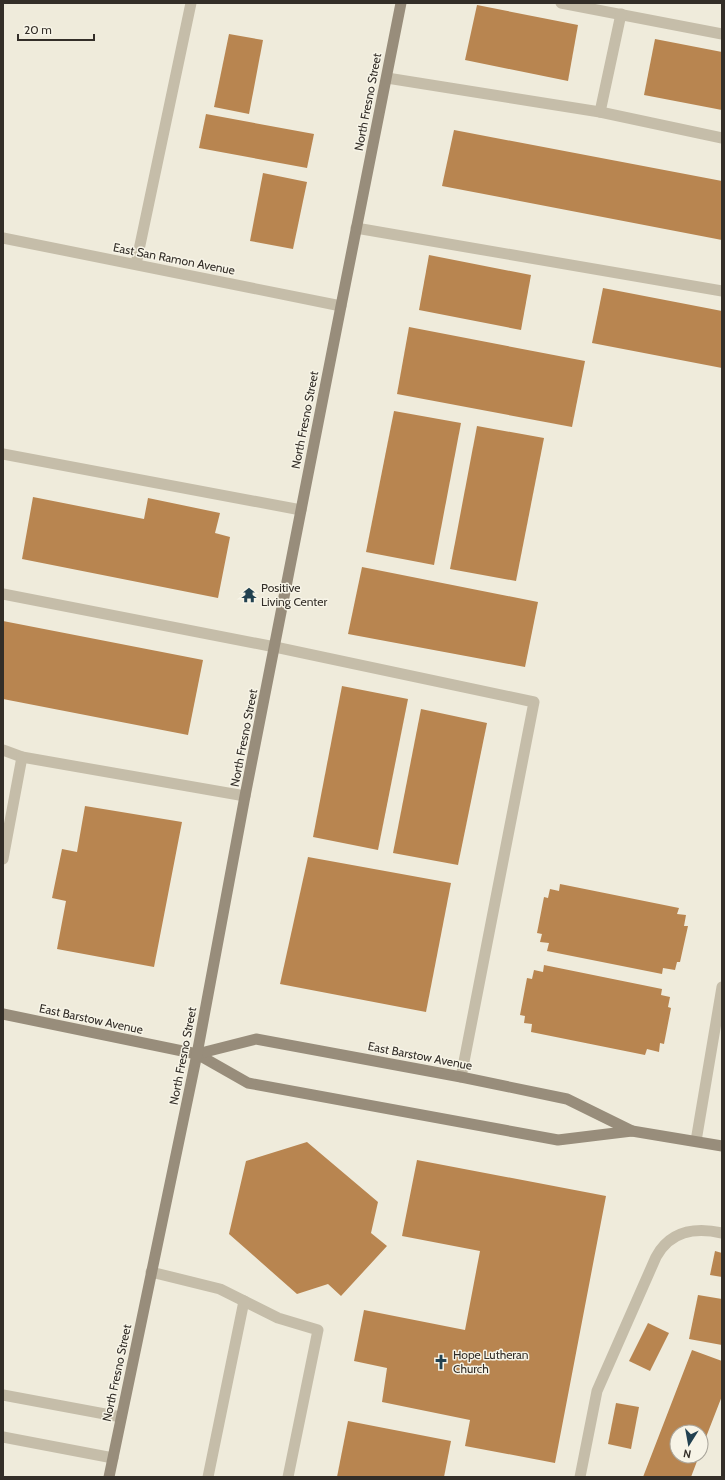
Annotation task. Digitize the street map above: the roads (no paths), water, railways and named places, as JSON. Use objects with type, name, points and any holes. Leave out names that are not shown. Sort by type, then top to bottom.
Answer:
[{"type":"main road","name":"North Fresno Street","points":[[109,1477],[197,1054],[245,796],[401,3]]},
{"type":"main road","name":"East Barstow Avenue","points":[[3,1014],[197,1054],[248,1083],[558,1140],[632,1131],[722,1146]]},
{"type":"main road","name":"East Barstow Avenue","points":[[197,1054],[256,1039],[461,1077],[567,1099],[632,1131]]},
{"type":"street","points":[[136,264],[190,3]]},
{"type":"street","points":[[561,3],[722,34]]},
{"type":"street","points":[[600,112],[621,14]]},
{"type":"street","points":[[387,78],[600,112],[722,138]]},
{"type":"street","points":[[356,228],[722,291]]},
{"type":"street","name":"East San Ramon Avenue","points":[[3,238],[341,306]]},
{"type":"street","points":[[3,454],[301,510]]},
{"type":"street","points":[[3,594],[275,647],[534,702],[461,1077]]},
{"type":"street","points":[[3,750],[22,756],[245,796]]},
{"type":"street","points":[[3,859],[22,756]]},
{"type":"street","points":[[696,1141],[717,1047],[722,988]]},
{"type":"street","points":[[580,1477],[597,1391],[656,1257],[662,1247],[674,1238],[690,1231],[705,1229],[722,1232]]},
{"type":"street","points":[[151,1272],[220,1289],[278,1318],[318,1330],[288,1477]]},
{"type":"street","points":[[208,1477],[244,1301]]},
{"type":"street","points":[[3,1395],[121,1417]]},
{"type":"street","points":[[3,1437],[113,1458]]},
{"type":"place","name":"Positive Living Center","points":[[249,595]]},
{"type":"place","name":"Hope Lutheran Church","points":[[441,1362]]}]
